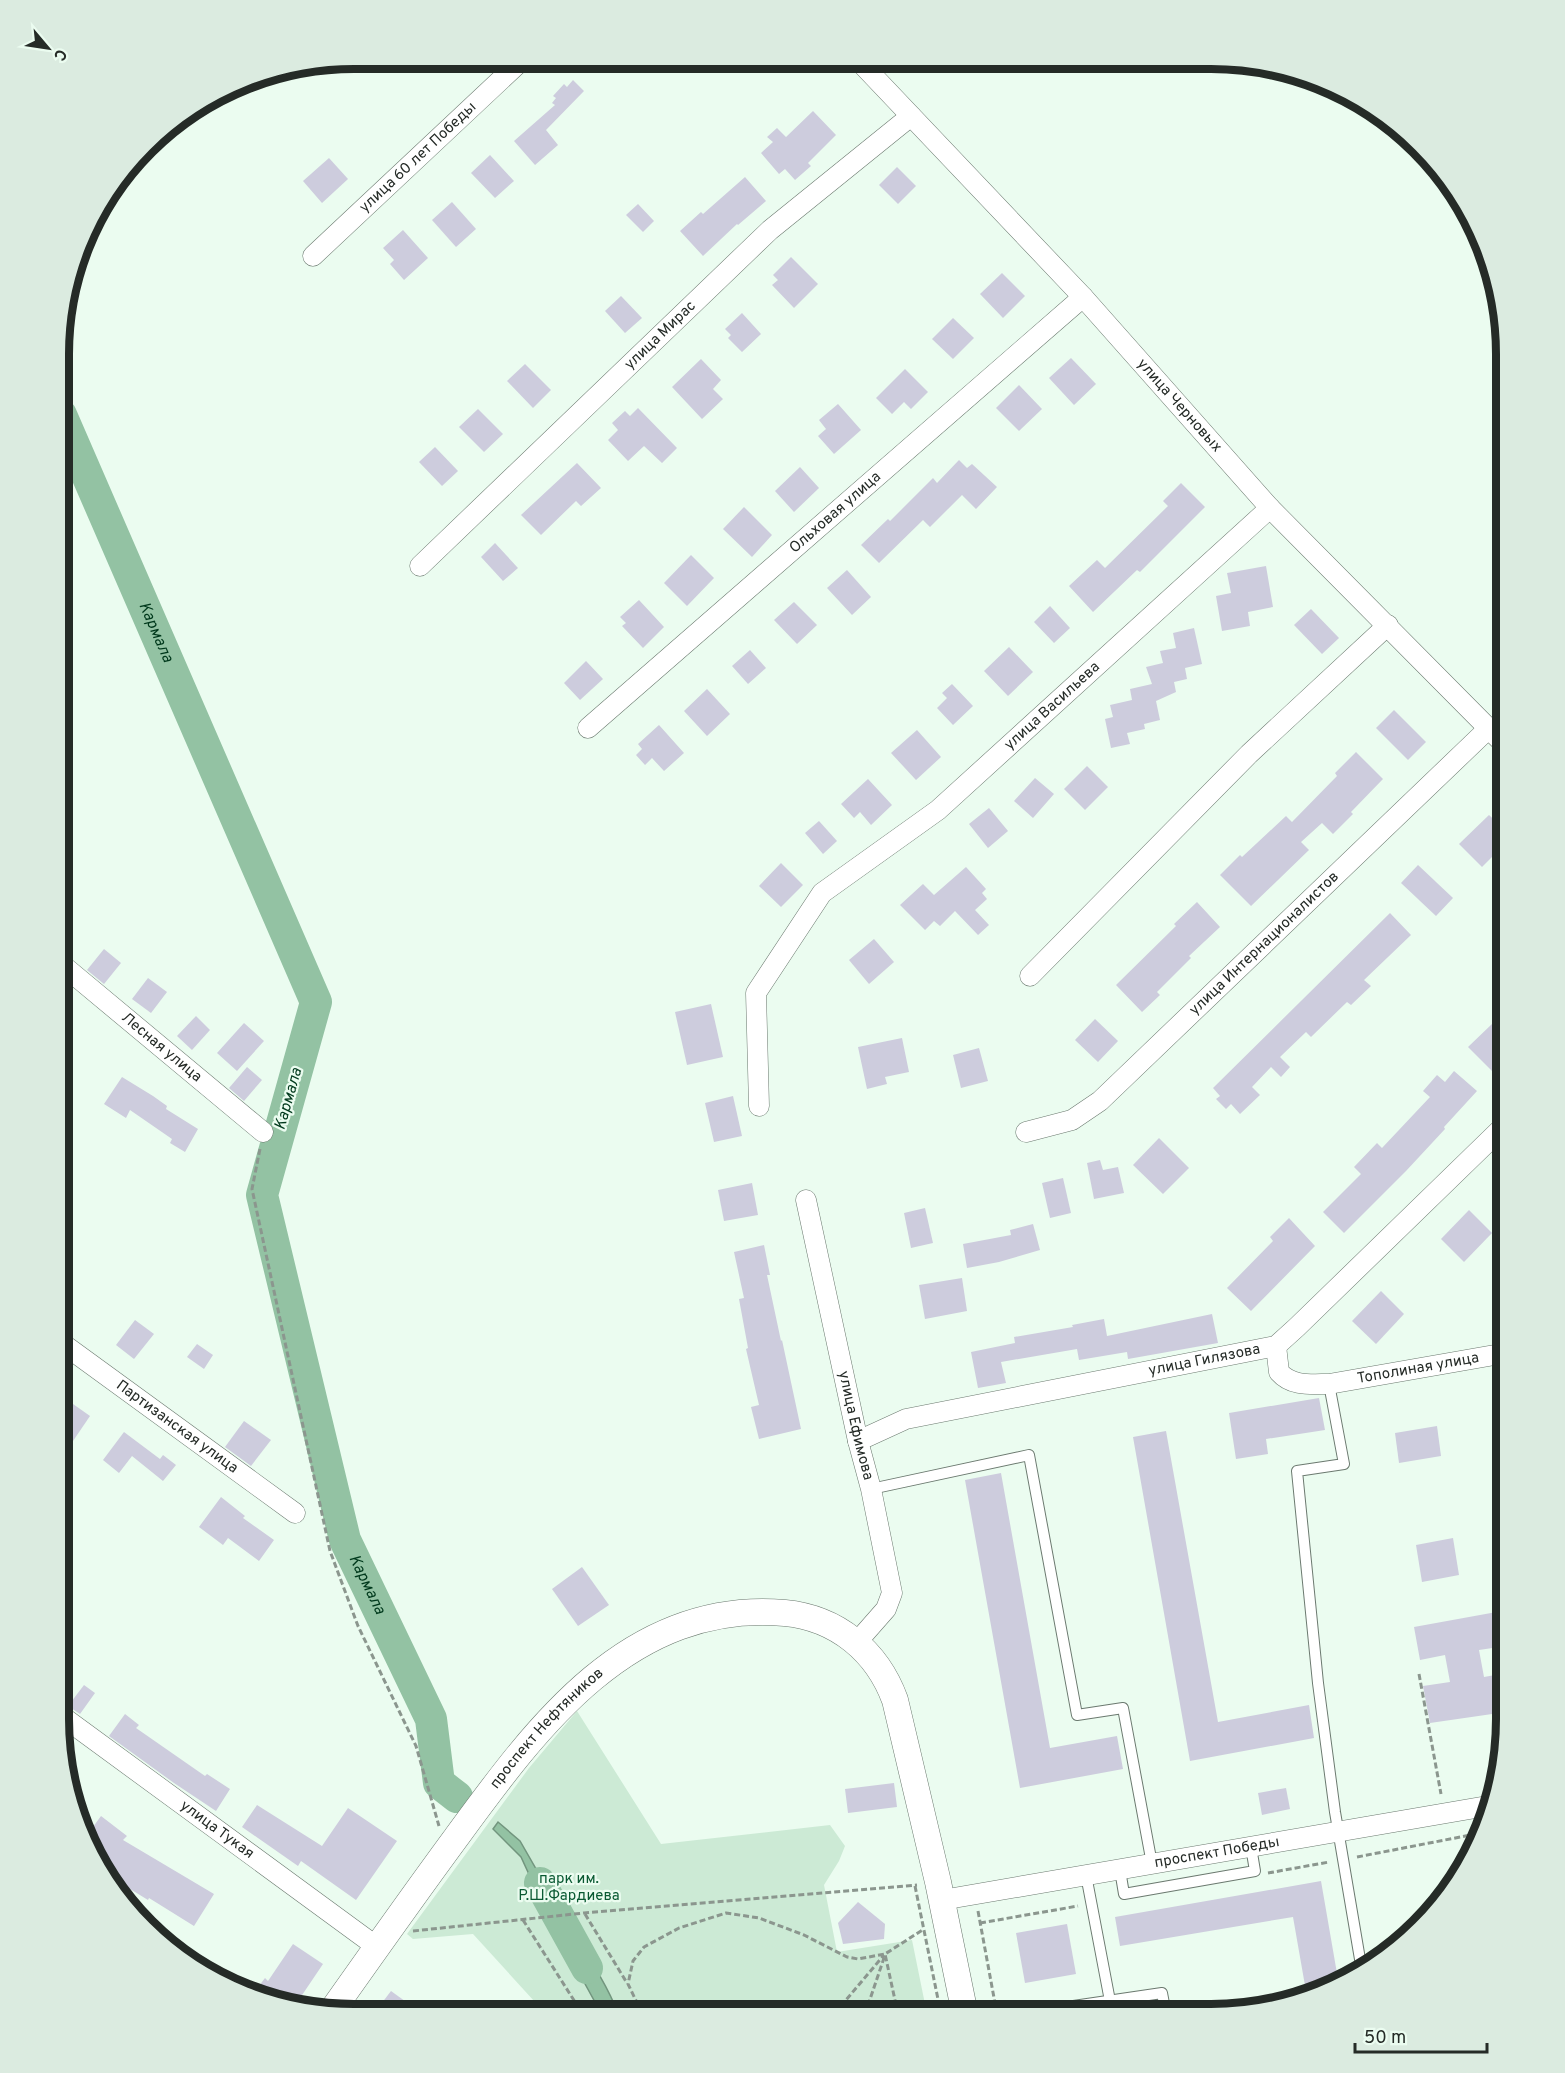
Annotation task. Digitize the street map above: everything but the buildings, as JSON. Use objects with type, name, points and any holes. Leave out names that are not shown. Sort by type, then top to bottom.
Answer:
[{"type":"street","name":"улица 60 лет Победы","points":[[313,256],[513,69]]},
{"type":"street","name":"улица Черновых","points":[[866,69],[1083,297],[1270,507],[1496,737]]},
{"type":"street","name":"улица Мирас","points":[[420,566],[770,230],[911,117]]},
{"type":"street","name":"Ольховая улица","points":[[588,728],[1083,297]]},
{"type":"street","name":"улица Васильева","points":[[759,1106],[756,993],[822,893],[938,810],[1270,507]]},
{"type":"street","points":[[1030,976],[1249,754],[1388,625]]},
{"type":"street","name":"улица Интернационалистов","points":[[1026,1132],[1072,1120],[1100,1101],[1488,729]]},
{"type":"street","name":"Лесная улица","points":[[69,970],[263,1132]]},
{"type":"street","name":"улица Гилязова","points":[[858,1441],[906,1419],[1276,1346],[1496,1134]]},
{"type":"street","name":"улица Ефимова","points":[[806,1200],[892,1593],[886,1609],[857,1642]]},
{"type":"street","name":"Тополиная улица","points":[[1276,1346],[1277,1368],[1282,1376],[1301,1384],[1329,1384],[1496,1355]]},
{"type":"street","name":"Партизанская улица","points":[[69,1348],[295,1513]]},
{"type":"street","name":"проспект Нефтяников","points":[[337,2003],[377,1947],[446,1837],[559,1708],[595,1675],[628,1652],[660,1635],[699,1620],[737,1612],[769,1612],[801,1614],[826,1623],[857,1642],[883,1673],[895,1700],[931,1889],[961,2004]]},
{"type":"street","name":"улица Тукая","points":[[69,1722],[377,1947]]},
{"type":"street","name":"проспект Победы","points":[[931,1889],[974,1895],[1482,1807]]},
{"type":"lane","points":[[1329,1384],[1344,1464],[1297,1470],[1318,1683],[1338,1832],[1360,1961]]},
{"type":"lane","points":[[871,1489],[1029,1455],[1077,1715],[1123,1708],[1152,1864]]},
{"type":"lane","points":[[1120,1870],[1124,1894],[1255,1870],[1251,1846]]},
{"type":"lane","points":[[1086,1875],[1110,2001]]},
{"type":"lane","points":[[1089,2004],[1162,1993],[1164,2004]]},
{"type":"path","points":[[263,1132],[252,1189],[330,1551],[358,1626],[416,1746],[446,1837]]},
{"type":"path","points":[[1419,1674],[1441,1794],[1452,1792]]},
{"type":"path","points":[[415,1932],[584,1913],[931,1889],[924,1929],[939,2004]]},
{"type":"path","points":[[974,1895],[995,2004]]},
{"type":"path","points":[[584,1913],[628,1984],[638,2004]]},
{"type":"path","points":[[628,1984],[633,1962],[644,1947],[679,1928],[726,1913],[759,1918],[804,1935],[846,1957],[858,1959],[885,1954]]},
{"type":"path","points":[[523,1920],[576,2004]]},
{"type":"path","points":[[843,2004],[885,1954],[924,1929]]},
{"type":"path","points":[[868,2004],[885,1954]]},
{"type":"path","points":[[885,1954],[896,2004]]},
{"type":"green space","name":"парк им. Р.Ш.Фардиева","points":[[577,1711],[661,1844],[830,1825],[845,1846],[839,1861],[824,1885],[837,1952],[912,1940],[925,2004],[537,2004],[473,1934],[413,1939],[407,1934],[529,1768]]},
{"type":"shaded area","points":[[498,1822],[520,1841],[563,1916],[561,1931],[575,1936],[614,2004],[596,2004],[550,1920],[521,1857],[493,1829]]},
{"type":"waterway","name":"Кармала","points":[[69,433],[316,1002],[262,1195],[345,1540],[431,1719],[439,1783],[457,1797]]},
{"type":"waterway","name":"Кармала","points":[[540,1883],[587,1968]]}]
